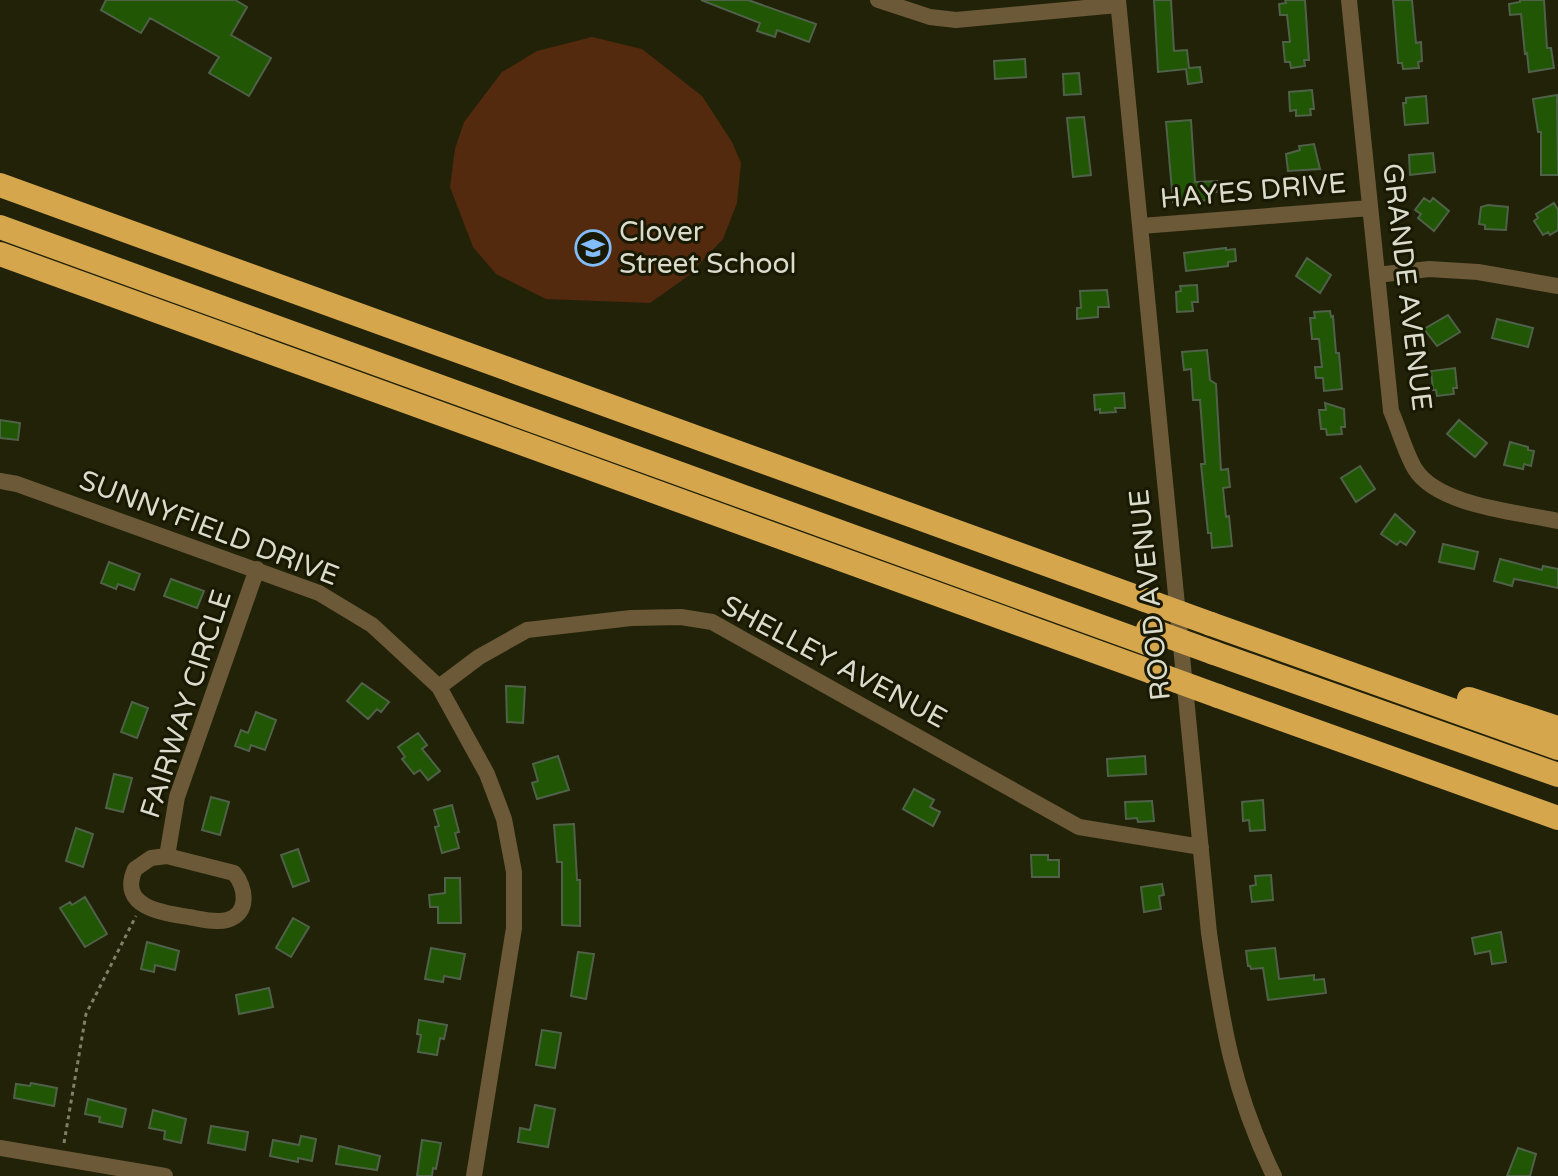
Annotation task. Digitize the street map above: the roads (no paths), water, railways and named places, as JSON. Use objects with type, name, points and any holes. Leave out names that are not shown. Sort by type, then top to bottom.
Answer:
[{"type":"highway","points":[[0,185],[1558,748]]},
{"type":"highway","points":[[0,213],[1558,790]]},
{"type":"highway","points":[[0,227],[1149,637]]},
{"type":"highway","points":[[0,254],[1558,818]]},
{"type":"highway","points":[[1215,661],[1558,775]]},
{"type":"highway","points":[[1350,674],[1414,682],[1558,728]]},
{"type":"street","points":[[878,0],[930,17],[956,20],[1118,2]]},
{"type":"street","name":"GRANDE AVENUE","points":[[1349,0],[1391,411],[1415,469],[1432,488],[1466,501],[1558,521]]},
{"type":"street","name":"ROOD AVENUE","points":[[1118,2],[1209,933],[1225,1040],[1246,1113],[1274,1176]]},
{"type":"street","name":"HAYES DRIVE","points":[[1141,226],[1370,208]]},
{"type":"street","points":[[1377,275],[1429,269],[1478,272],[1558,286]]},
{"type":"street","name":"SUNNYFIELD DRIVE","points":[[0,481],[17,484],[319,593],[372,625],[439,687],[487,774],[504,819],[514,872],[514,928],[474,1176]]},
{"type":"street","name":"FAIRWAY CIRCLE","points":[[167,856],[177,797],[257,569]]},
{"type":"street","name":"SHELLEY AVENUE","points":[[439,687],[488,651],[527,630],[631,618],[681,617],[712,622],[1079,827],[1201,847]]},
{"type":"street","name":"FAIRWAY CIRCLE","points":[[167,856],[234,873],[244,888],[243,906],[238,914],[229,920],[217,920],[164,913],[142,905],[131,887],[135,869],[151,858],[167,856]]},
{"type":"street","points":[[0,1148],[165,1176]]},
{"type":"place","name":"Clover Street School","points":[[593,248]]}]
